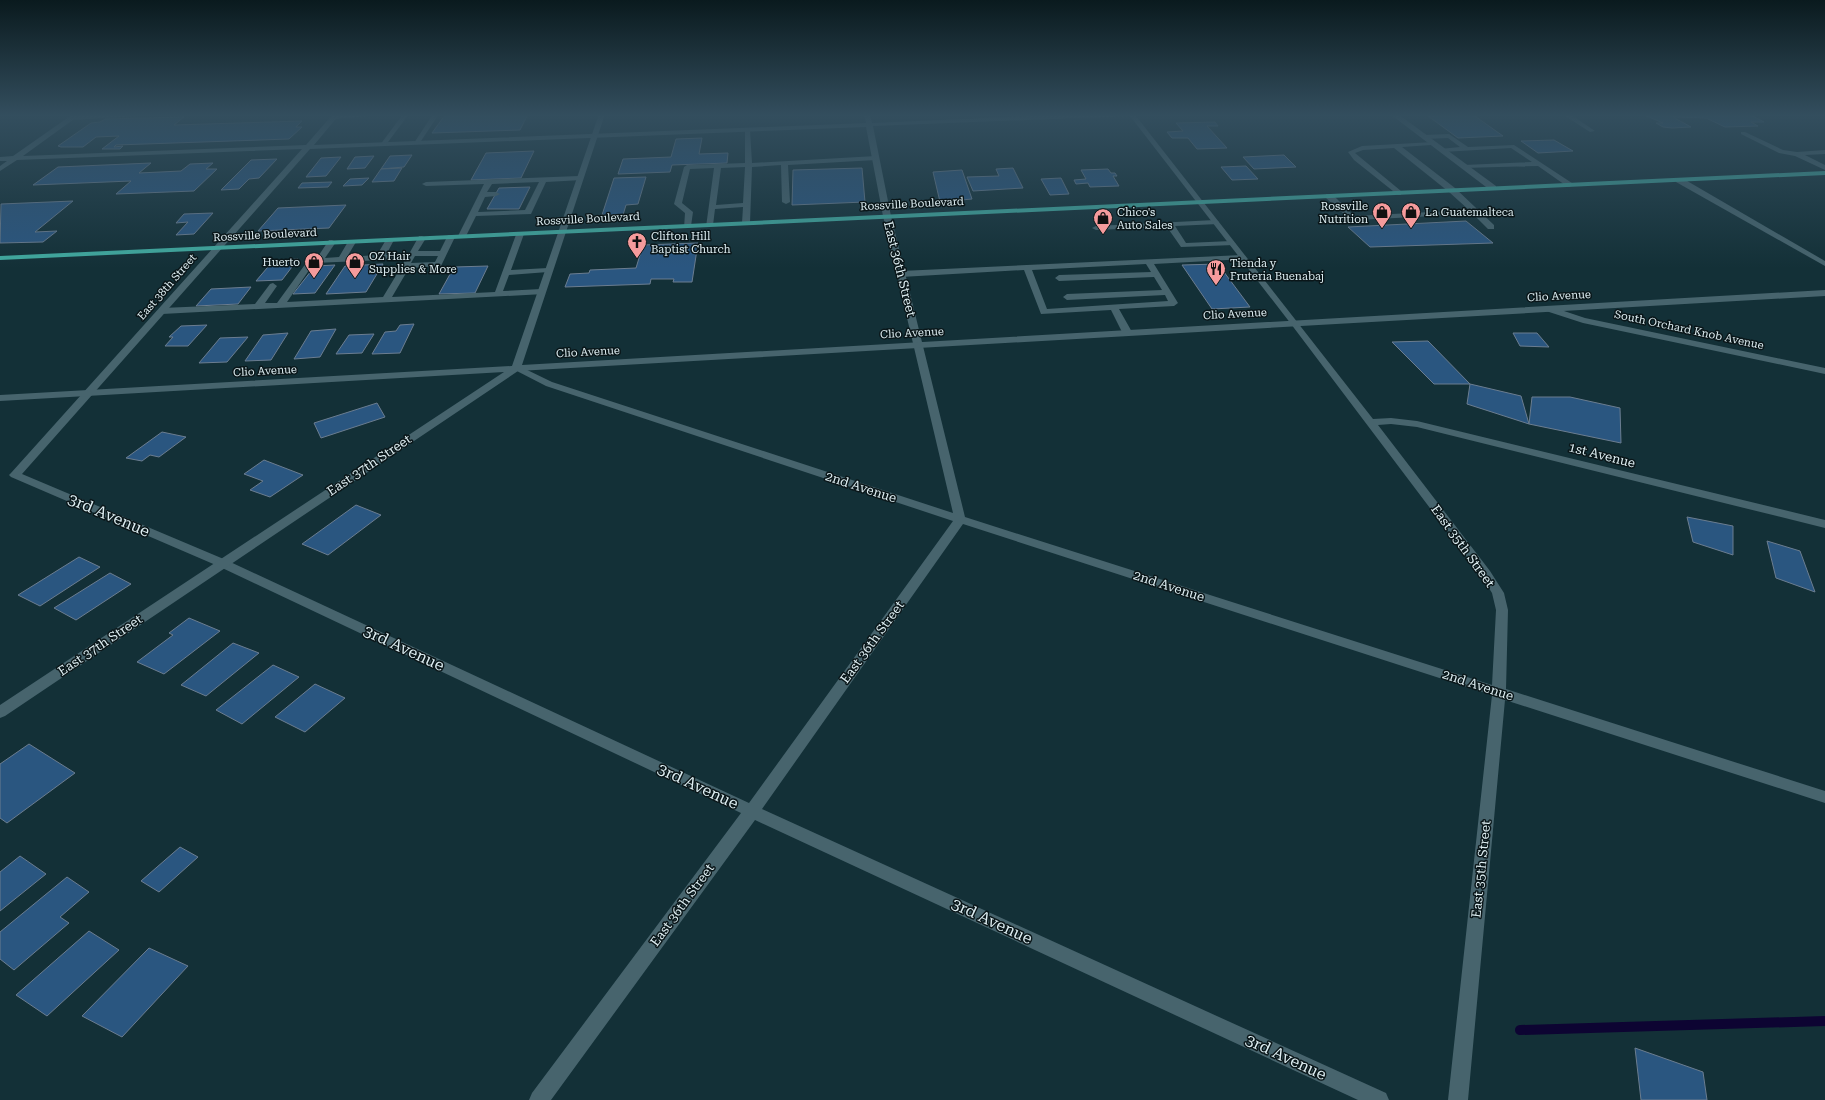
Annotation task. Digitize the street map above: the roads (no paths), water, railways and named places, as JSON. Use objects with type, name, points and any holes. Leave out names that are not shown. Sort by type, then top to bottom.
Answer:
[{"type":"highway","name":"Rossville Boulevard","points":[[0,258],[1825,173]]},
{"type":"street","name":"East 38th Street","points":[[15,476],[292,165]]},
{"type":"street","points":[[516,368],[560,232],[584,165]]},
{"type":"street","points":[[688,226],[689,212],[678,204],[687,168],[728,165]]},
{"type":"street","points":[[746,223],[748,165]]},
{"type":"street","points":[[784,165],[786,202]]},
{"type":"street","name":"East 36th Street","points":[[539,1100],[752,811],[960,520],[887,216],[877,165]]},
{"type":"street","name":"East 35th Street","points":[[1172,165],[1294,322],[1486,574],[1498,593],[1502,610],[1499,692],[1458,1100]]},
{"type":"street","points":[[1364,165],[1398,193]]},
{"type":"street","points":[[1421,165],[1452,190],[1473,212],[1491,227]]},
{"type":"street","points":[[1464,167],[1506,165]]},
{"type":"street","points":[[1541,165],[1571,185]]},
{"type":"street","points":[[710,225],[718,166]]},
{"type":"street","points":[[1464,167],[1493,188]]},
{"type":"street","points":[[426,184],[579,178]]},
{"type":"street","points":[[472,214],[528,212],[543,180]]},
{"type":"street","points":[[1679,180],[1825,264]]},
{"type":"street","points":[[462,236],[489,182]]},
{"type":"street","points":[[528,192],[538,192]]},
{"type":"street","points":[[482,195],[496,194]]},
{"type":"street","points":[[1328,196],[1352,218]]},
{"type":"street","points":[[523,201],[533,201]]},
{"type":"street","points":[[478,204],[491,203]]},
{"type":"street","points":[[712,207],[747,205]]},
{"type":"street","points":[[1340,219],[1473,212]]},
{"type":"street","points":[[1096,228],[1215,222]]},
{"type":"street","points":[[1170,225],[1184,245],[1231,243]]},
{"type":"street","points":[[498,294],[520,234]]},
{"type":"street","points":[[406,266],[438,264],[451,237]]},
{"type":"street","points":[[386,300],[422,238]]},
{"type":"street","points":[[380,258],[390,240]]},
{"type":"street","points":[[320,260],[332,242]]},
{"type":"street","points":[[341,260],[352,242]]},
{"type":"street","points":[[280,305],[312,261],[444,253]]},
{"type":"street","points":[[901,274],[1242,257]]},
{"type":"street","points":[[1027,268],[1044,312],[1174,304],[1149,262]]},
{"type":"street","points":[[1054,266],[1073,310]]},
{"type":"street","points":[[506,273],[548,270]]},
{"type":"street","points":[[1063,288],[1156,274]]},
{"type":"street","points":[[258,306],[272,286]]},
{"type":"street","points":[[1063,288],[1168,292]]},
{"type":"street","points":[[162,311],[541,292]]},
{"type":"street","name":"Clio Avenue","points":[[0,398],[1294,322],[1825,293]]},
{"type":"street","points":[[1114,308],[1127,332]]},
{"type":"street","name":"South Orchard Knob Avenue","points":[[1549,309],[1583,320],[1825,371]]},
{"type":"street","name":"2nd Avenue","points":[[516,368],[549,384],[960,520],[1825,797]]},
{"type":"street","name":"East 37th Street","points":[[0,712],[516,368]]},
{"type":"street","name":"1st Avenue","points":[[1370,422],[1391,421],[1417,424],[1825,524]]},
{"type":"street","name":"3rd Avenue","points":[[15,476],[222,563],[752,811],[1379,1100]]},
{"type":"waterway","points":[[1520,1030],[1825,1021]]},
{"type":"place","name":"Rossville Nutrition","points":[[1382,229]]},
{"type":"place","name":"La Guatemalteca","points":[[1411,229]]},
{"type":"place","name":"Chico's Auto Sales","points":[[1103,235]]},
{"type":"place","name":"Clifton Hill Baptist Church","points":[[637,259]]},
{"type":"place","name":"Huerto","points":[[314,279]]},
{"type":"place","name":"OZ Hair Supplies & More","points":[[355,279]]},
{"type":"place","name":"Tienda y Fruteria Buenabaj","points":[[1216,286]]}]
